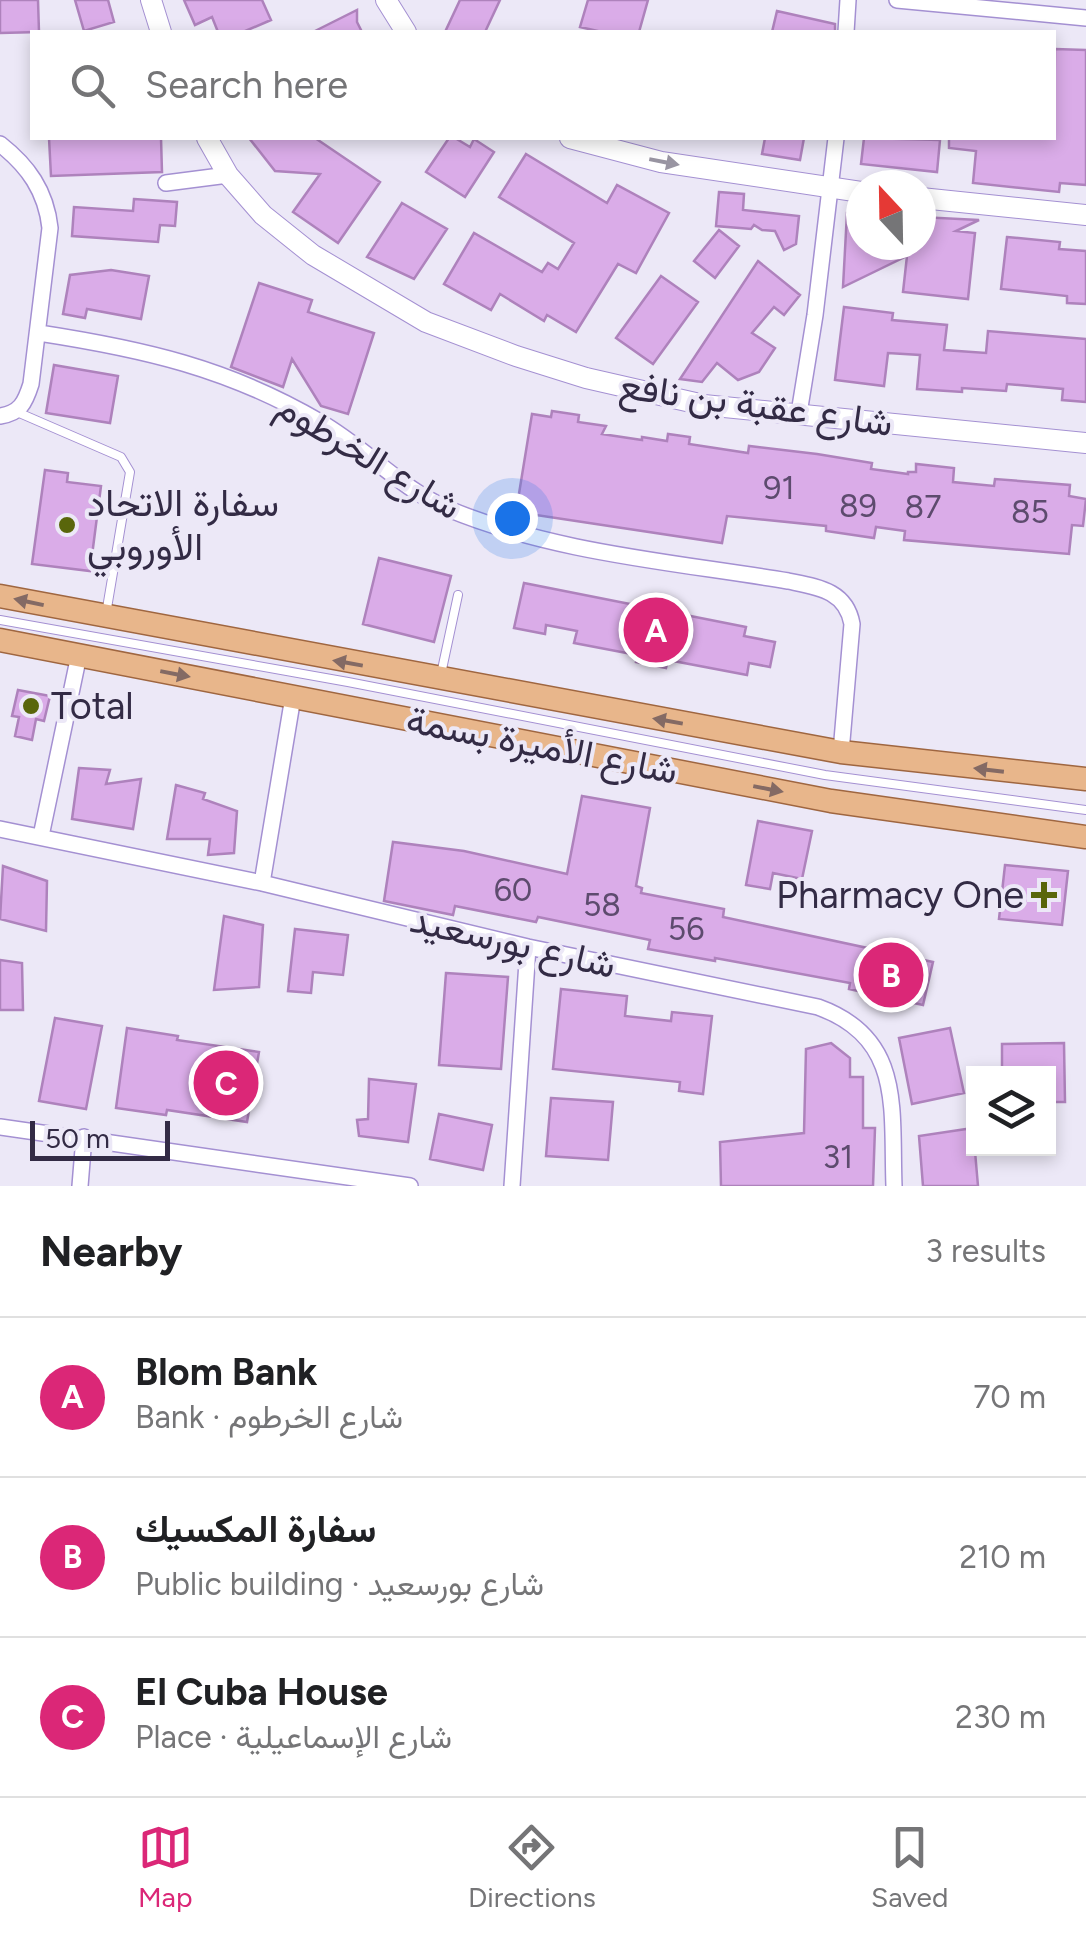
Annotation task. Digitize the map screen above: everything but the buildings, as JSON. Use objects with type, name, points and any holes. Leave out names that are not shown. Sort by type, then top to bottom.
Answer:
[{"type":"main road","name":"شارع الأميرة بسمة","points":[[0,596],[841,752],[1086,780]]},
{"type":"main road","name":"شارع الأميرة بسمة","points":[[0,640],[831,801],[1086,837]]},
{"type":"street","points":[[151,0],[160,30]]},
{"type":"street","points":[[386,0],[405,30]]},
{"type":"street","points":[[846,30],[848,0]]},
{"type":"street","points":[[897,0],[1086,18]]},
{"type":"street","name":"شارع عقبة بن نافع","points":[[208,140],[228,175],[263,214],[313,255],[426,322],[516,356],[586,378],[704,405],[1086,444]]},
{"type":"street","points":[[578,140],[661,162],[846,190]]},
{"type":"street","points":[[799,414],[836,140]]},
{"type":"street","points":[[0,144],[32,175],[48,211],[48,242],[31,384],[26,401],[17,412],[0,416]]},
{"type":"street","points":[[166,182],[228,175]]},
{"type":"street","points":[[936,200],[1086,215]]},
{"type":"street","name":"شارع الخرطوم","points":[[39,333],[157,354],[231,379],[318,421],[430,501],[514,533],[824,589],[846,604],[852,624],[841,752]]},
{"type":"street","points":[[41,836],[79,655]]},
{"type":"street","points":[[262,883],[293,697]]},
{"type":"street","name":"شارع بورسعيد","points":[[0,828],[262,883],[528,947],[818,1007],[851,1023],[874,1044],[885,1072],[890,1104],[894,1186]]},
{"type":"street","points":[[512,1186],[528,947]]},
{"type":"street","points":[[0,1126],[84,1137],[310,1178],[410,1186]]},
{"type":"street","points":[[80,1186],[84,1137]]},
{"type":"lane","points":[[17,412],[121,457],[130,472],[105,618]]},
{"type":"lane","points":[[440,680],[458,595]]},
{"type":"lane","points":[[0,620],[348,682],[825,776],[1086,810]]},
{"type":"place","name":"سفارة الاتحاد الأوروبي","points":[[67,525]]},
{"type":"place","name":"Blom Bank","points":[[656,630]]},
{"type":"place","name":"Total","points":[[31,706]]},
{"type":"place","name":"Pharmacy One","points":[[1044,895]]},
{"type":"place","name":"سفارة المكسيك","points":[[891,975]]},
{"type":"place","name":"El Cuba House","points":[[226,1083]]}]
